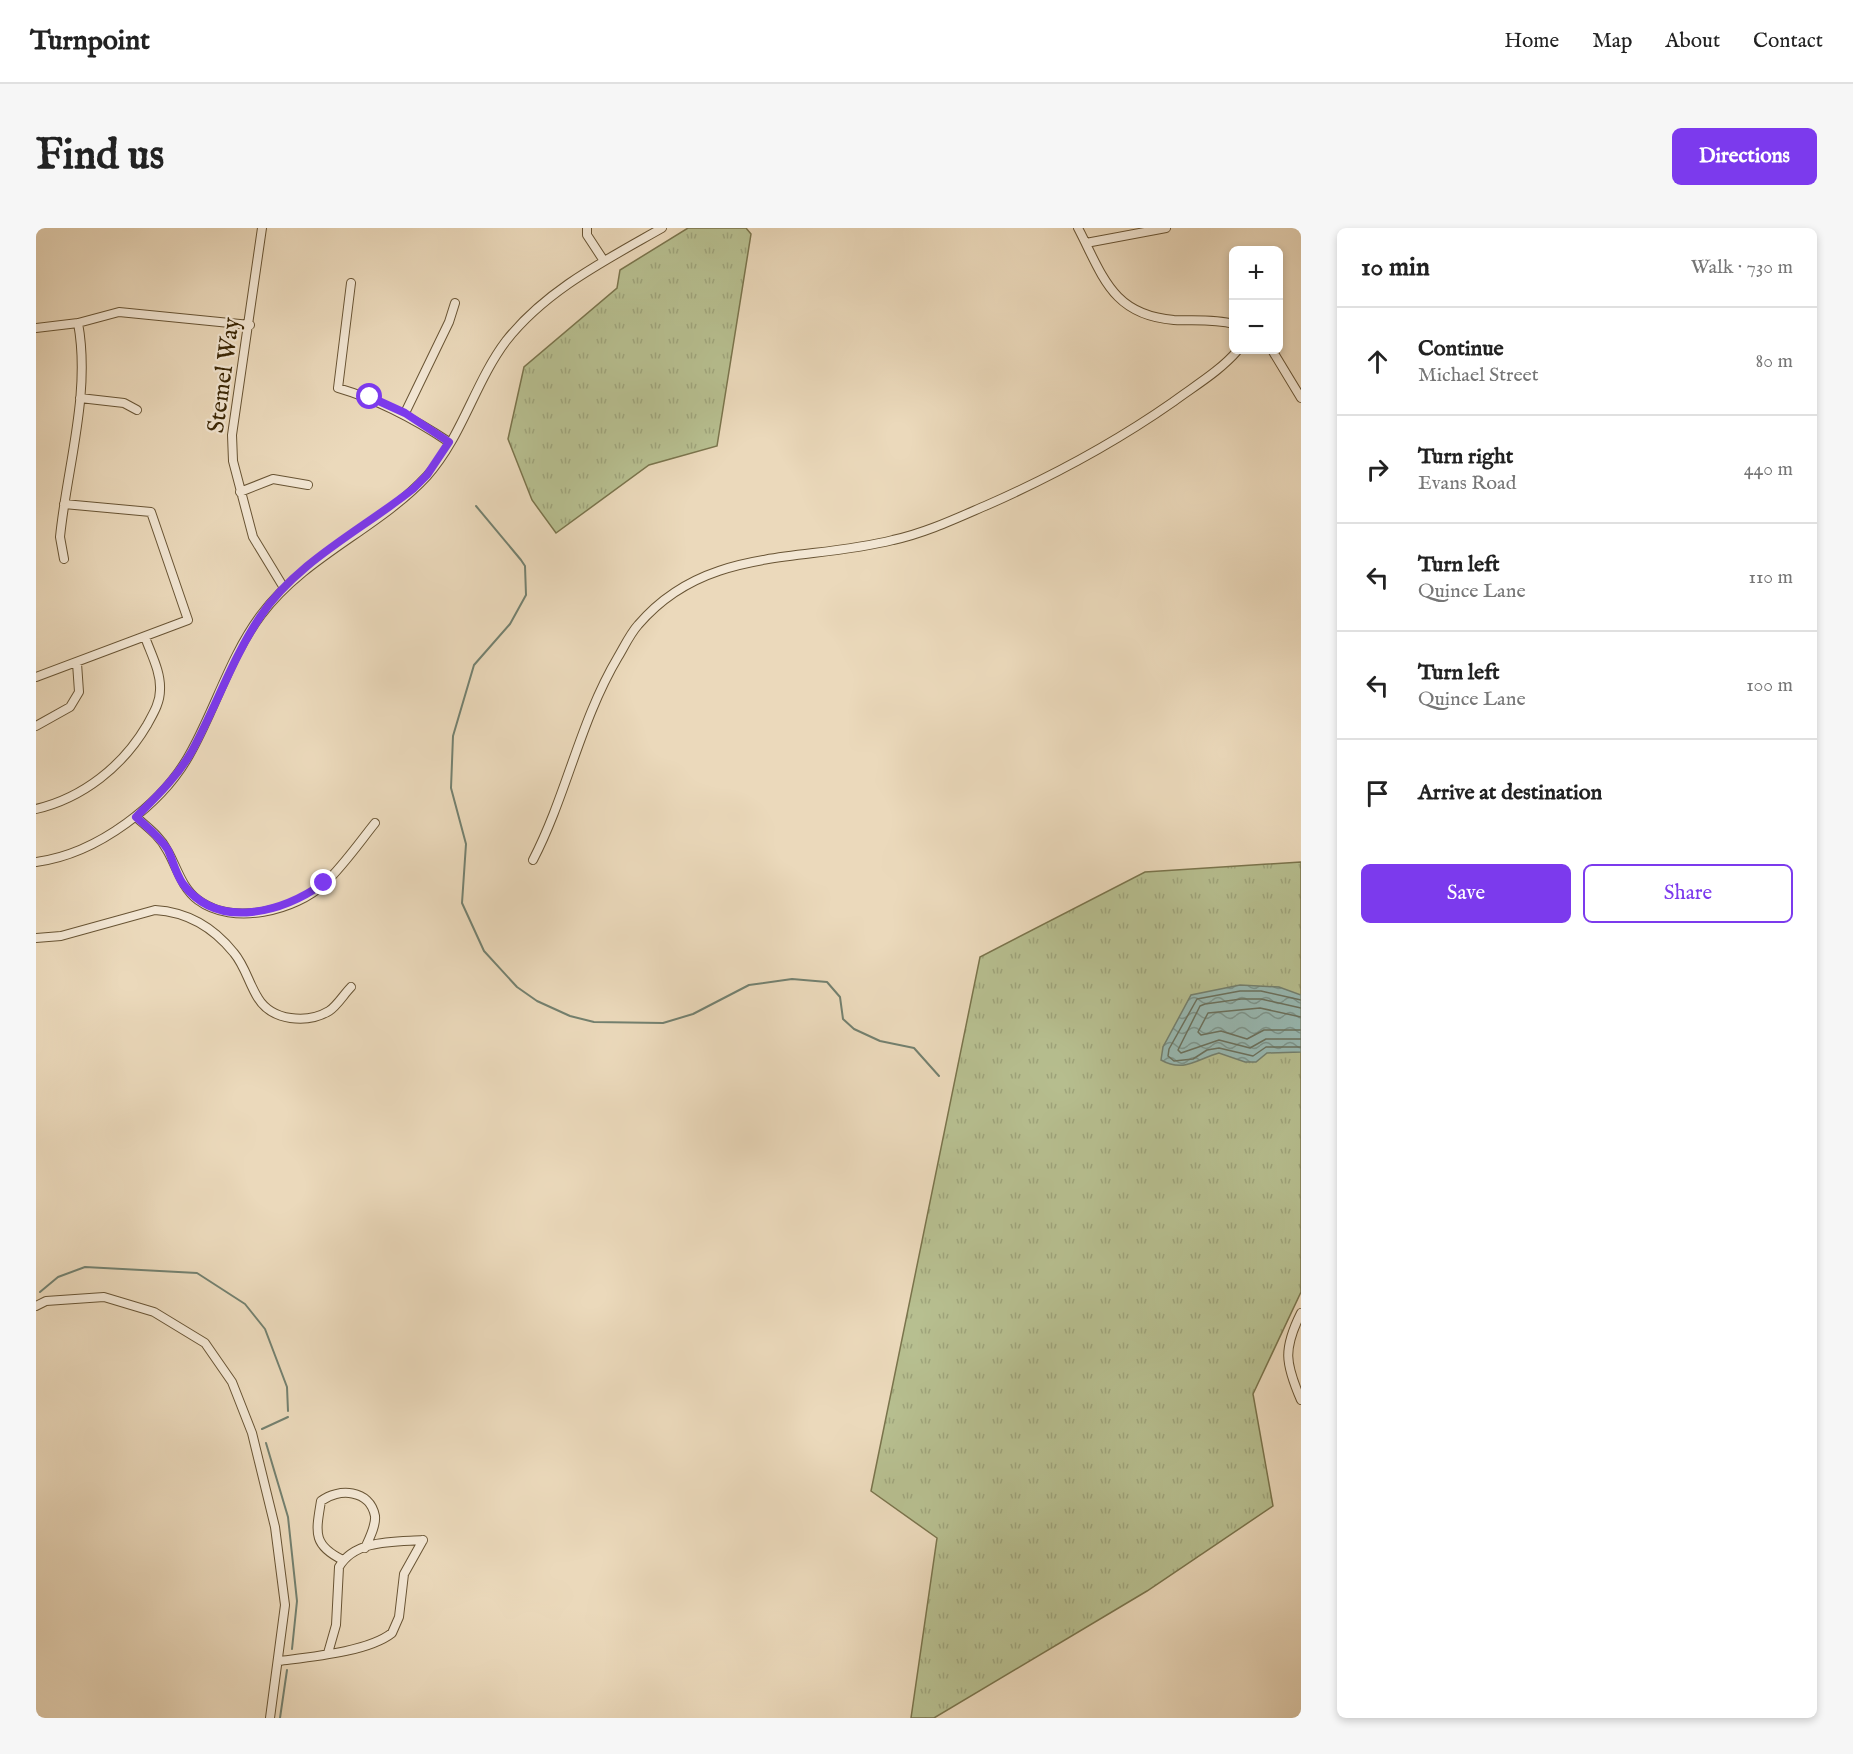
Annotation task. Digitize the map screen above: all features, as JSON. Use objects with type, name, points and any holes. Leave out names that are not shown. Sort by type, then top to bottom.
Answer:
[{"type":"street","name":"Stemel Way","points":[[262,228],[250,325],[232,435],[233,461],[253,537],[284,588]]},
{"type":"street","points":[[587,228],[587,235],[604,261]]},
{"type":"street","points":[[36,862],[70,852],[101,839],[136,817],[178,772],[192,752],[242,648],[261,616],[284,588],[413,489],[427,475],[449,442],[506,342],[545,300],[604,261],[662,228]]},
{"type":"street","points":[[1078,228],[1104,283],[1116,296],[1137,311],[1157,318],[1229,324]]},
{"type":"street","points":[[1086,243],[1166,228]]},
{"type":"street","points":[[351,283],[338,388],[370,397],[405,413],[449,442]]},
{"type":"street","points":[[405,413],[449,322],[455,303]]},
{"type":"street","points":[[36,328],[78,323],[119,312],[250,325]]},
{"type":"street","points":[[64,558],[60,537],[80,398],[83,348],[78,323]]},
{"type":"street","points":[[533,860],[553,821],[583,730],[612,668],[638,626],[684,584],[755,559],[892,541],[945,523],[1048,478],[1134,429],[1224,366],[1234,354]]},
{"type":"street","points":[[1274,354],[1301,398]]},
{"type":"street","points":[[80,398],[124,403],[137,410]]},
{"type":"street","points":[[240,492],[273,479],[308,485]]},
{"type":"street","points":[[36,677],[188,620],[151,512],[64,504]]},
{"type":"street","points":[[36,809],[72,796],[91,785],[120,761],[144,730],[156,710],[160,693],[160,680],[145,637]]},
{"type":"street","points":[[36,726],[70,707],[79,692],[76,663]]},
{"type":"street","points":[[136,817],[160,839],[182,883],[197,900],[215,909],[241,914],[272,909],[294,902],[317,888],[375,823]]},
{"type":"street","points":[[36,938],[61,936],[155,910],[170,911],[197,921],[219,937],[236,954],[258,999],[267,1009],[281,1017],[309,1017],[331,1010],[351,987]]},
{"type":"street","points":[[36,1306],[46,1301],[105,1297],[154,1312],[205,1342],[232,1382],[252,1432],[275,1527],[285,1605],[270,1718]]},
{"type":"street","points":[[1301,1313],[1289,1337],[1286,1352],[1292,1380],[1301,1400]]},
{"type":"street","points":[[343,1560],[330,1554],[319,1544],[317,1528],[321,1502],[332,1493],[348,1492],[363,1497],[375,1514],[365,1548]]},
{"type":"street","points":[[279,1661],[328,1653],[372,1644],[392,1633],[399,1617],[404,1574],[423,1540],[377,1543],[343,1560],[339,1568],[336,1625],[328,1653]]},
{"type":"green space","points":[[688,228],[746,228],[751,234],[717,446],[649,465],[556,533],[532,500],[508,439],[524,367],[617,288],[620,270]]},
{"type":"green space","points":[[1301,862],[1301,1292],[1253,1394],[1273,1506],[1147,1591],[934,1718],[911,1718],[937,1538],[871,1491],[980,957],[1145,872]]},
{"type":"water","points":[[1240,985],[1279,987],[1301,995],[1301,1052],[1267,1053],[1256,1062],[1245,1062],[1219,1053],[1184,1065],[1169,1064],[1161,1060],[1163,1047],[1191,995]]},
{"type":"waterway","points":[[476,506],[525,566],[526,595],[510,624],[474,665],[453,736],[451,788],[466,844],[462,903],[484,951],[517,987],[537,1001],[570,1016],[594,1022],[663,1023],[693,1014],[749,985],[792,979],[827,982],[840,997],[843,1019],[854,1029],[880,1041],[914,1048],[939,1076]]},
{"type":"waterway","points":[[40,1292],[58,1277],[85,1267],[197,1273],[245,1304],[265,1329],[287,1387],[288,1411]]},
{"type":"waterway","points":[[262,1429],[288,1417]]},
{"type":"waterway","points":[[266,1443],[288,1517],[297,1601],[292,1649]]},
{"type":"waterway","points":[[280,1718],[287,1670]]},
{"type":"route","points":[[324,883],[303,898],[272,909],[241,914],[215,909],[197,900],[182,883],[168,850],[160,839],[136,817],[178,772],[192,752],[242,648],[261,616],[284,588],[413,489],[427,475],[449,442],[405,413],[370,397]]}]
